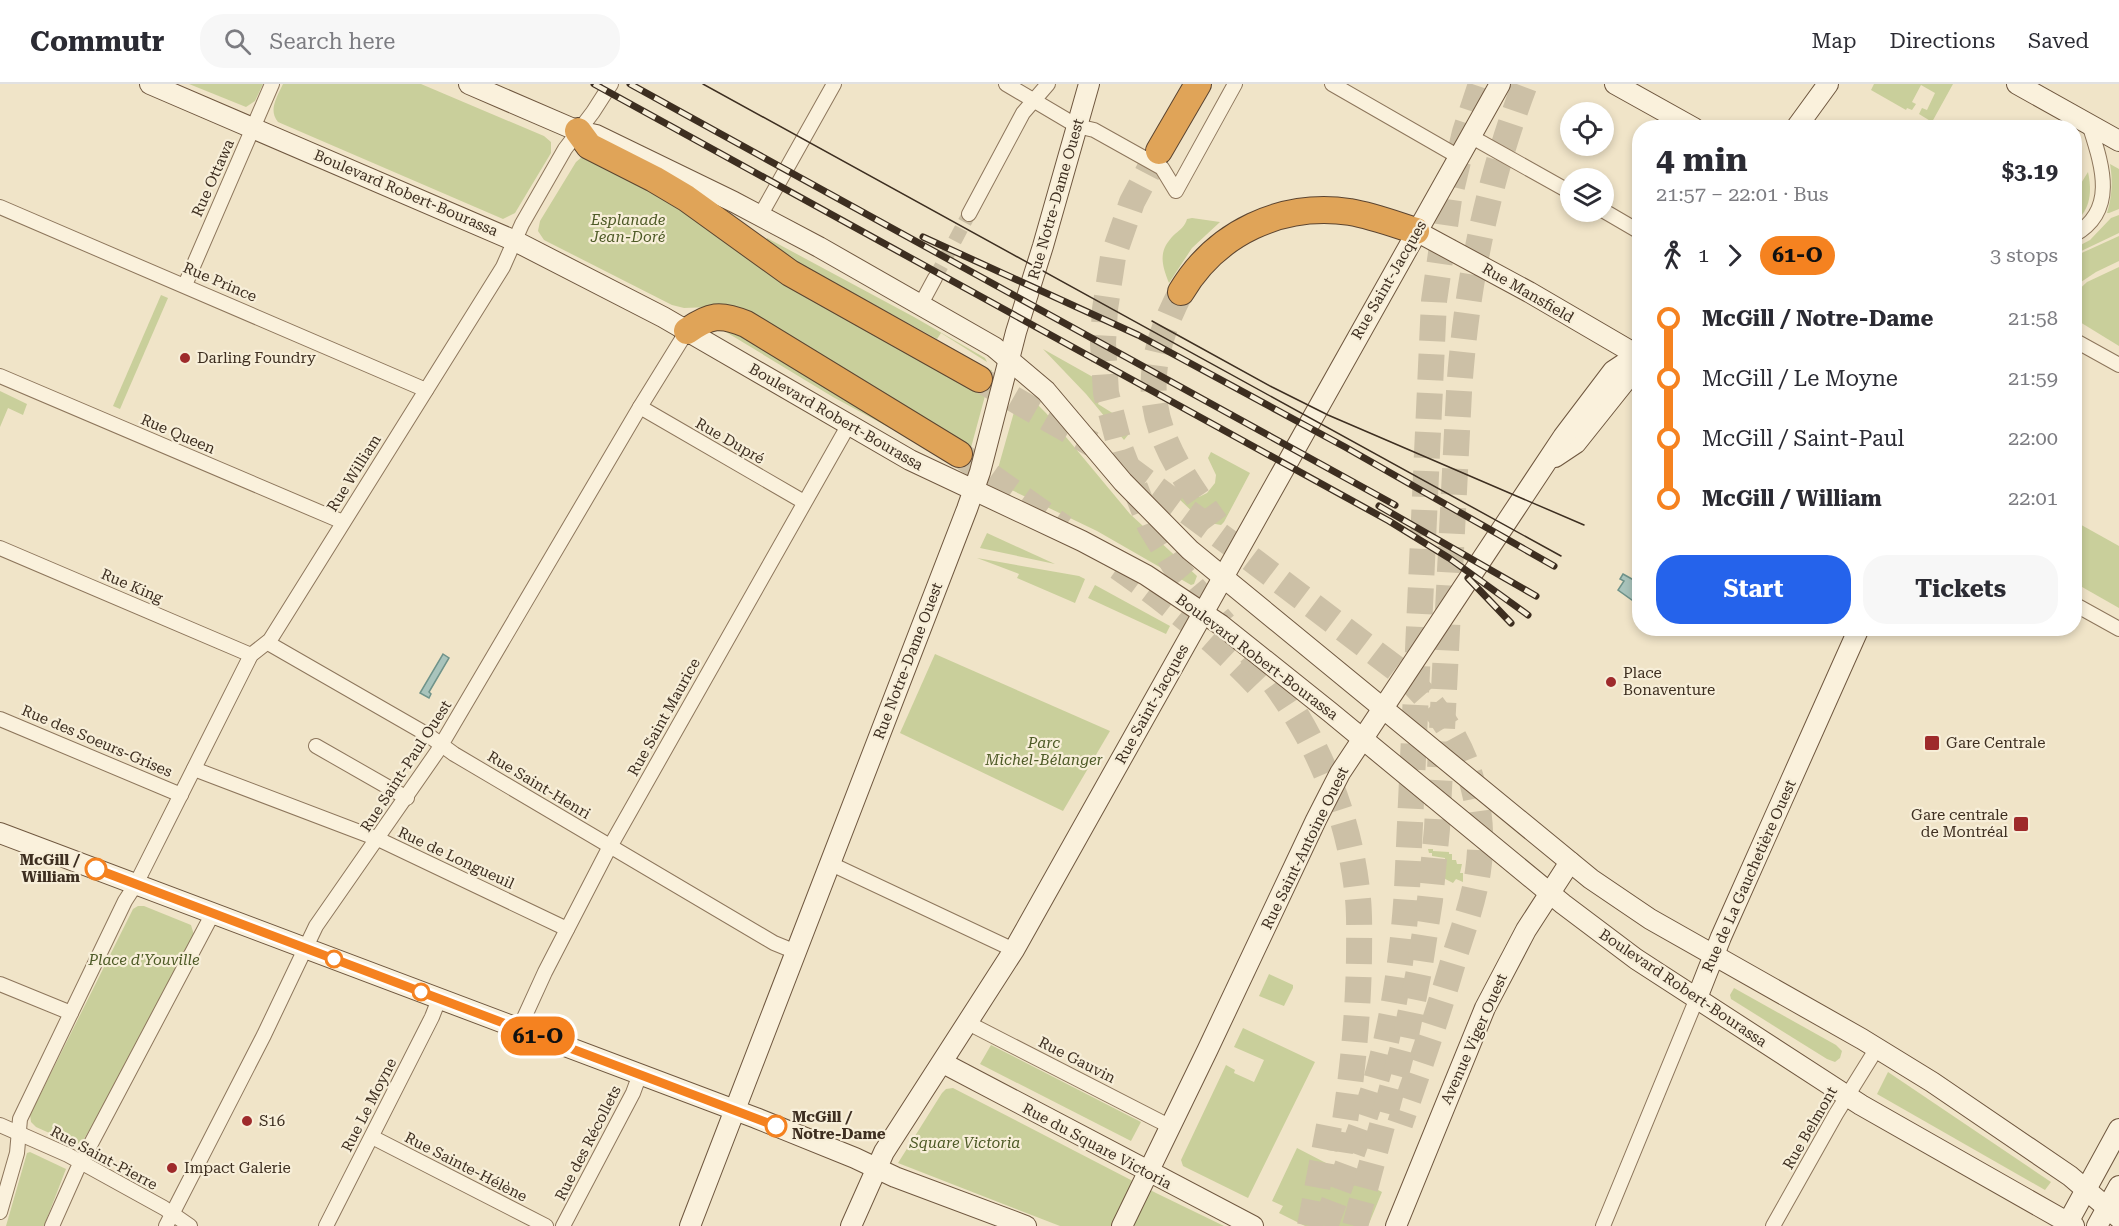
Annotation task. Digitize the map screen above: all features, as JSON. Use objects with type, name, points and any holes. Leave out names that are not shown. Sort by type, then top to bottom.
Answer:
[{"type":"highway","points":[[1172,128],[1191,84]]},
{"type":"highway","points":[[1159,151],[1198,84]]},
{"type":"highway","points":[[578,131],[589,146],[654,178],[686,198],[790,273],[979,379]]},
{"type":"highway","points":[[1181,292],[1198,267],[1221,245],[1245,230],[1274,218],[1303,212],[1334,211],[1370,216],[1416,231]]},
{"type":"highway","points":[[687,332],[702,320],[714,317],[726,317],[746,324],[958,454]]},
{"type":"main road","name":"Boulevard Robert-Bourassa","points":[[150,84],[515,241],[687,332],[910,460],[1116,558],[1203,612],[1363,738],[1549,893],[1636,959],[1847,1096],[2069,1225]]},
{"type":"main road","points":[[469,84],[578,131],[596,135],[760,216],[974,334],[1009,359],[1038,384],[1177,539],[1570,862],[1622,901],[1877,1048],[1942,1089],[2086,1189],[2113,1213]]},
{"type":"main road","name":"Rue Notre-Dame Ouest","points":[[690,1226],[974,491],[1009,359],[1089,84]]},
{"type":"main road","name":"Rue Saint-Jacques","points":[[851,1226],[884,1152],[1014,950],[1500,84]]},
{"type":"main road","points":[[1616,84],[1680,120]]},
{"type":"main road","points":[[1802,120],[1828,84]]},
{"type":"main road","points":[[2017,84],[2082,120]]},
{"type":"main road","points":[[2043,84],[2119,126]]},
{"type":"main road","points":[[2082,120],[2119,141]]},
{"type":"main road","name":"Rue Mansfield","points":[[1416,231],[1632,350]]},
{"type":"main road","name":"Rue Saint-Antoine Ouest","points":[[1122,1226],[1325,802],[1363,738],[1563,437],[1613,371],[1632,359]]},
{"type":"main road","name":"Rue de La Gauchetière Ouest","points":[[1697,998],[1713,955],[1855,636]]},
{"type":"main road","points":[[0,833],[734,1110],[1026,1226]]},
{"type":"main road","name":"Avenue Viger Ouest","points":[[1396,1226],[1485,1008],[1516,948],[1570,862]]},
{"type":"main road","name":"Rue du Square Victoria","points":[[943,1063],[1253,1226]]},
{"type":"main road","points":[[2069,1225],[2119,1128]]},
{"type":"main road","points":[[2097,1226],[2113,1213],[2119,1186]]},
{"type":"street","name":"Rue Ottawa","points":[[185,285],[272,84]]},
{"type":"street","name":"Rue William","points":[[136,884],[251,655],[268,642],[503,267],[522,224],[562,154],[611,84]]},
{"type":"street","points":[[760,216],[834,84]]},
{"type":"street","points":[[1006,84],[1077,126],[1094,130],[1162,168],[1176,190],[1235,84]]},
{"type":"street","points":[[969,214],[1023,113],[1048,84]]},
{"type":"street","points":[[1332,84],[1459,157]]},
{"type":"street","points":[[2082,230],[2094,218],[2102,196],[2101,166],[2089,124]]},
{"type":"street","points":[[1470,136],[1560,186]]},
{"type":"street","name":"Rue Prince","points":[[0,207],[426,390]]},
{"type":"street","points":[[1614,217],[1632,227]]},
{"type":"street","points":[[921,304],[935,278]]},
{"type":"street","name":"Rue Saint-Paul Ouest","points":[[169,1220],[264,1035],[316,926],[442,745],[640,407],[687,332]]},
{"type":"street","points":[[2082,344],[2119,365]]},
{"type":"street","name":"Rue Queen","points":[[0,376],[342,522]]},
{"type":"street","name":"Rue Dupré","points":[[640,407],[804,502]]},
{"type":"street","name":"Rue Saint Maurice","points":[[519,1029],[610,846],[848,426]]},
{"type":"street","name":"Rue King","points":[[0,548],[251,655]]},
{"type":"street","points":[[2082,608],[2119,629]]},
{"type":"street","name":"Rue Saint-Henri","points":[[268,642],[774,943],[796,952]]},
{"type":"street","name":"Rue des Soeurs-Grises","points":[[0,719],[181,795]]},
{"type":"street","points":[[316,746],[407,798]]},
{"type":"street","name":"Rue de Longueuil","points":[[194,769],[378,839],[567,929]]},
{"type":"street","points":[[829,863],[1014,950]]},
{"type":"street","points":[[0,1212],[17,1153],[20,1119],[125,902],[136,884]]},
{"type":"street","points":[[52,1226],[81,1162],[213,913]]},
{"type":"street","points":[[0,984],[71,1013]]},
{"type":"street","name":"Rue de La Gauchetière Ouest","points":[[1603,1226],[1697,998]]},
{"type":"street","name":"Rue Le Moyne","points":[[326,1226],[439,999]]},
{"type":"street","name":"Rue Gauvin","points":[[968,1023],[1171,1126]]},
{"type":"street","name":"Rue Belmont","points":[[1773,1226],[1877,1048]]},
{"type":"street","name":"Rue des Récollets","points":[[564,1226],[633,1093],[639,1074]]},
{"type":"street","name":"Rue Saint-Pierre","points":[[0,1125],[81,1162],[164,1208],[169,1220],[190,1226]]},
{"type":"street","name":"Rue Sainte-Hélène","points":[[372,1137],[546,1226]]},
{"type":"green space","points":[[189,84],[263,84],[255,101],[246,107]]},
{"type":"green space","points":[[283,84],[421,84],[544,136],[551,142],[551,153],[515,213],[503,219],[278,122],[274,108]]},
{"type":"green space","points":[[1874,84],[1953,84],[1933,120],[1919,114],[1922,108],[1927,110],[1935,93],[1921,85],[1912,102],[1916,104],[1912,110],[1907,108],[1906,110],[1871,90]]},
{"type":"green space","name":"Esplanade Jean-Doré","points":[[583,156],[985,369],[992,370],[969,455],[710,307],[684,308],[672,305],[544,240],[538,231],[540,221],[576,162]]},
{"type":"green space","points":[[2110,164],[2119,169],[2119,209],[2107,213],[2112,189]]},
{"type":"green space","points":[[2088,172],[2089,199],[2082,214],[2082,182]]},
{"type":"green space","points":[[2119,215],[2119,233],[2082,251],[2082,244],[2090,240],[2111,218]]},
{"type":"green space","points":[[1187,219],[1220,222],[1192,248],[1169,283],[1163,263],[1164,251]]},
{"type":"green space","points":[[2119,236],[2119,261],[2082,281],[2082,253]]},
{"type":"green space","points":[[767,238],[914,317],[985,358],[987,362],[941,333],[937,339],[804,266],[765,242]]},
{"type":"green space","points":[[2119,267],[2119,346],[2082,323],[2082,287]]},
{"type":"green space","points":[[161,295],[168,298],[120,409],[113,406]]},
{"type":"green space","points":[[731,328],[914,441],[833,397],[721,329]]},
{"type":"green space","points":[[1043,349],[1100,381],[1104,390],[1098,404],[1114,414],[1118,427],[1128,435],[1124,440],[1086,394]]},
{"type":"green space","points":[[0,391],[27,404],[23,415],[8,408],[0,427]]},
{"type":"green space","points":[[1025,396],[1031,398],[1046,413],[1130,514],[1197,576],[1194,584],[1191,585],[1097,531],[999,484],[997,472],[1016,405]]},
{"type":"green space","points":[[1211,452],[1250,473],[1221,525],[1210,523],[1200,515],[1198,517],[1177,497],[1183,492],[1199,497],[1207,493],[1215,483],[1216,475],[1208,458]]},
{"type":"green space","points":[[2082,525],[2119,546],[2119,608],[2082,587]]},
{"type":"green space","points":[[987,533],[1055,564],[980,548]]},
{"type":"green space","points":[[977,558],[1085,579],[1075,603],[1017,578],[1019,574]]},
{"type":"green space","points":[[1095,585],[1170,626],[1166,634],[1088,598]]},
{"type":"green space","name":"Parc Michel-Bélanger","points":[[935,654],[1110,731],[1063,811],[900,733]]},
{"type":"green space","points":[[1428,849],[1452,854],[1452,860],[1456,860],[1457,864],[1462,864],[1460,873],[1463,873],[1463,882],[1456,879],[1453,883],[1428,870],[1445,867],[1445,858],[1432,856]]},
{"type":"green space","name":"Place d'Youville","points":[[144,906],[191,925],[194,935],[120,1078],[84,1139],[76,1145],[36,1127],[31,1122],[30,1115],[133,909]]},
{"type":"green space","points":[[1269,974],[1293,985],[1284,1006],[1259,996]]},
{"type":"green space","points":[[1734,988],[1836,1045],[1842,1051],[1840,1058],[1835,1062],[1827,1059],[1731,999],[1730,995]]},
{"type":"green space","points":[[1243,1028],[1315,1062],[1248,1198],[1183,1166],[1181,1160],[1226,1065],[1235,1070],[1234,1073],[1254,1082],[1264,1060],[1234,1047]]},
{"type":"green space","points":[[991,1045],[1141,1122],[1131,1141],[980,1064]]},
{"type":"green space","points":[[1888,1072],[2051,1182],[2045,1190],[1877,1094]]},
{"type":"green space","name":"Square Victoria","points":[[953,1088],[1224,1226],[1060,1226],[898,1163],[942,1093],[946,1089]]},
{"type":"green space","points":[[1297,1148],[1382,1192],[1368,1226],[1305,1226],[1279,1213],[1283,1206],[1272,1201]]},
{"type":"green space","points":[[30,1152],[66,1169],[44,1226],[6,1226],[27,1153]]},
{"type":"water","points":[[1623,574],[1632,579],[1632,600],[1618,590],[1624,581],[1620,579]]},
{"type":"water","points":[[443,654],[449,658],[429,692],[431,694],[429,698],[420,693]]},
{"type":"tunnel","points":[[1325,1226],[1374,1088],[1387,1039],[1400,964],[1407,889],[1434,301],[1449,199],[1465,132],[1481,84]]},
{"type":"tunnel","points":[[1355,1226],[1405,1040],[1430,900],[1437,829],[1462,352],[1480,235],[1500,159],[1525,84]]},
{"type":"tunnel","points":[[1159,151],[1132,202],[1113,257],[1105,309],[1103,343],[1106,393],[1121,451],[1150,526],[1174,565],[1224,624]]},
{"type":"tunnel","points":[[935,278],[969,214]]},
{"type":"tunnel","points":[[1181,292],[1165,326],[1156,357],[1154,386],[1157,413],[1165,439],[1178,466],[1216,523]]},
{"type":"tunnel","points":[[979,379],[1092,444]]},
{"type":"tunnel","points":[[959,454],[1064,528]]},
{"type":"tunnel","points":[[1125,466],[1403,674],[1440,715],[1466,763],[1479,815],[1480,843],[1476,882],[1442,998],[1400,1124]]},
{"type":"tunnel","points":[[1118,567],[1190,622],[1257,684]]},
{"type":"tunnel","points":[[1250,653],[1290,705],[1322,763],[1344,825],[1352,858],[1359,907],[1357,1007],[1340,1152]]},
{"type":"tunnel","points":[[1310,1226],[1329,1126]]},
{"type":"tram line","points":[[703,84],[1561,556]]},
{"type":"tram line","points":[[1152,321],[1328,415],[1584,525]]},
{"type":"railway","points":[[594,84],[1389,521],[1449,558],[1528,615]]},
{"type":"railway","points":[[630,84],[1395,505]]},
{"type":"railway","points":[[923,237],[1138,335],[1345,447],[1554,566]]},
{"type":"railway","points":[[1379,506],[1536,596]]},
{"type":"railway","points":[[1468,578],[1511,623]]},
{"type":"bus line","name":"61-O","points":[[96,869],[776,1126]]},
{"type":"place","name":"Darling Foundry","points":[[185,358]]},
{"type":"place","name":"Place Bonaventure","points":[[1611,682]]},
{"type":"place","name":"Gare Centrale","points":[[1932,743]]},
{"type":"place","name":"Gare centrale de Montréal","points":[[2021,824]]},
{"type":"place","name":"McGill / William","points":[[96,869]]},
{"type":"place","name":"S16","points":[[247,1121]]},
{"type":"place","name":"McGill / Notre-Dame","points":[[776,1126]]},
{"type":"place","name":"Impact Galerie","points":[[172,1168]]}]
